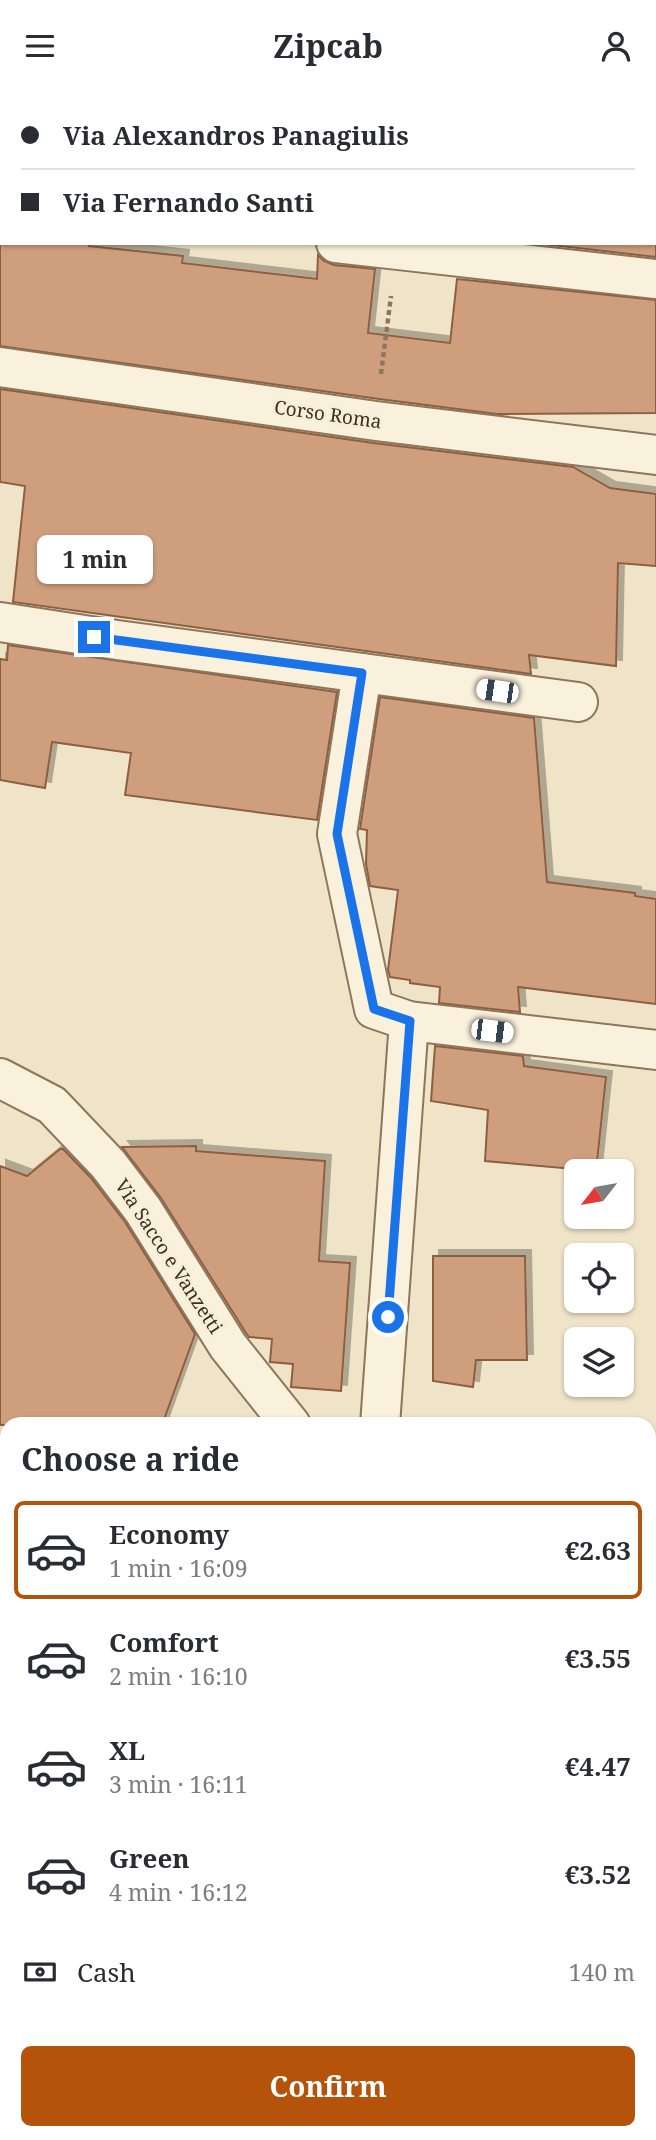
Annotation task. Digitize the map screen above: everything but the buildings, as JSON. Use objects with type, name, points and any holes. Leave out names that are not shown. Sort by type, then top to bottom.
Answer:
[{"type":"street","points":[[385,246],[536,254],[656,279]]},
{"type":"street","name":"Corso Roma","points":[[0,367],[376,421],[656,455]]},
{"type":"street","points":[[0,622],[578,702]]},
{"type":"street","points":[[362,673],[337,834],[374,1009],[410,1021],[656,1050]]},
{"type":"street","points":[[381,1417],[410,1021]]},
{"type":"street","name":"Via Sacco e Vanzetti","points":[[0,1078],[52,1105],[108,1164],[143,1210],[228,1346],[285,1417]]},
{"type":"path","points":[[376,421],[393,285]]},
{"type":"route","points":[[94,637],[362,673],[337,834],[374,1009],[410,1021],[388,1317]]}]
